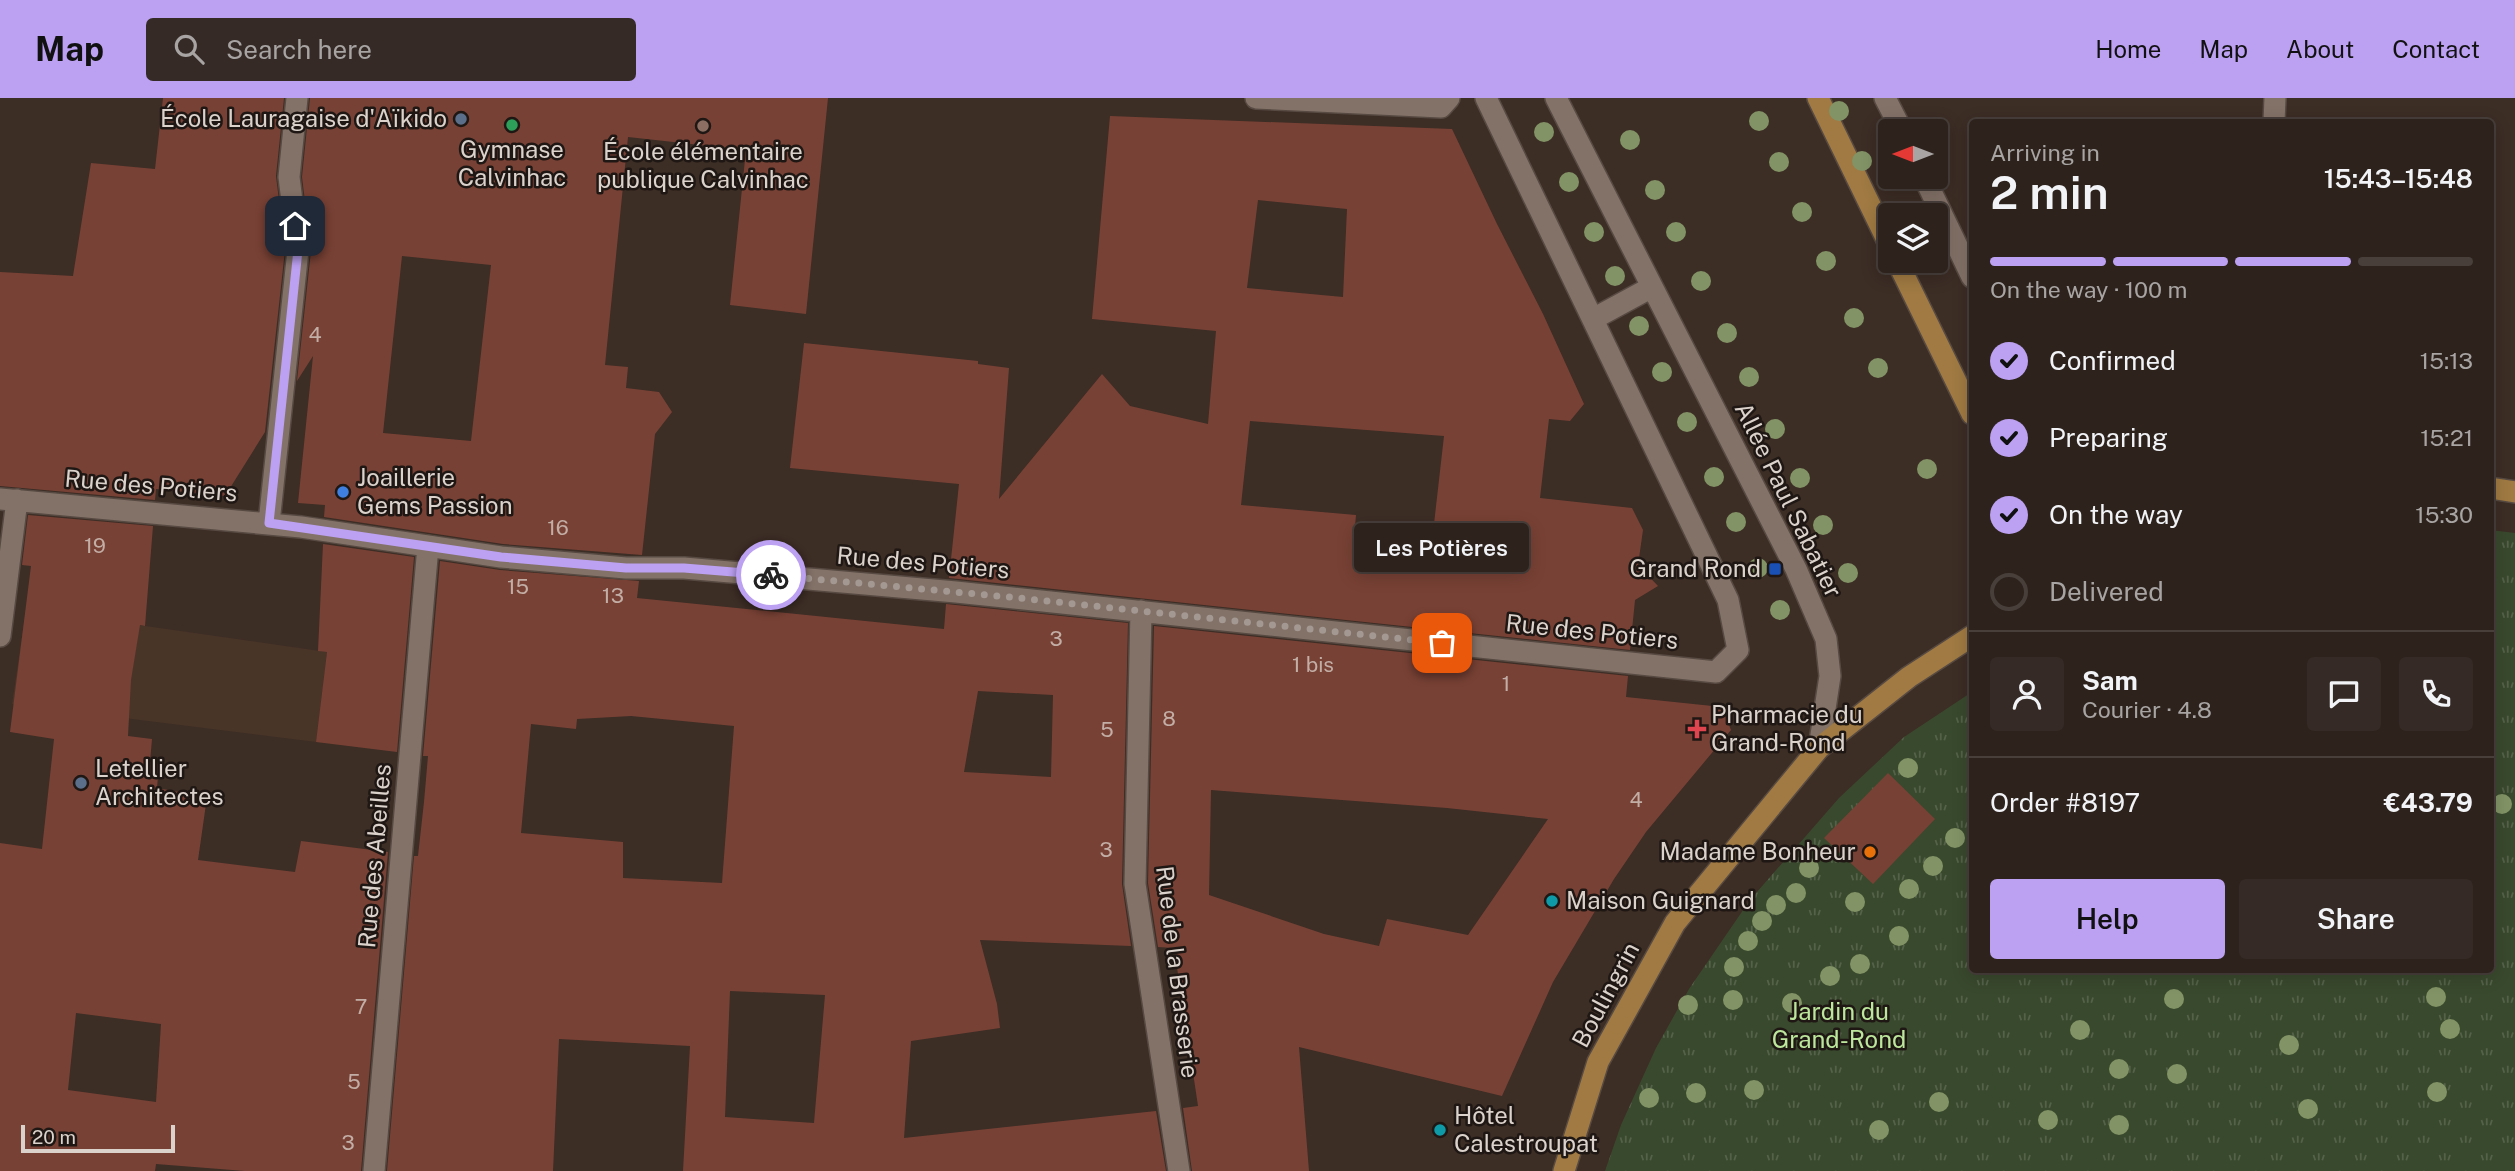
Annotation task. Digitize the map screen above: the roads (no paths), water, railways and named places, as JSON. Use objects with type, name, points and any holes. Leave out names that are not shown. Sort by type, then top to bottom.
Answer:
[{"type":"main road","points":[[1818,98],[1878,221]]},
{"type":"main road","points":[[1903,273],[1969,408]]},
{"type":"main road","points":[[2494,489],[2515,492]]},
{"type":"main road","name":"Boulingrin","points":[[1564,1171],[1598,1062],[1675,923],[1819,748],[1909,677],[1969,638]]},
{"type":"street","points":[[269,523],[298,250],[289,177],[297,98]]},
{"type":"street","points":[[1256,98],[1441,107],[1449,98]]},
{"type":"street","points":[[1486,98],[1593,319],[1652,287]]},
{"type":"street","name":"Allée Paul Sabatier","points":[[1556,98],[1796,569],[1826,639],[1830,676],[1819,748]]},
{"type":"street","points":[[1885,98],[1896,119]]},
{"type":"street","points":[[2274,119],[2275,98]]},
{"type":"street","points":[[1930,189],[1969,270]]},
{"type":"street","name":"Rue des Potiers","points":[[9,500],[269,523],[501,557],[626,568],[684,568],[1141,611],[1716,672],[1738,650],[1728,600],[1593,319]]},
{"type":"street","points":[[0,636],[9,500]]},
{"type":"street","name":"Rue des Abeilles","points":[[374,1171],[428,547]]},
{"type":"street","name":"Rue de la Brasserie","points":[[1141,611],[1135,884],[1179,1171]]},
{"type":"place","name":"École Lauragaise d'Aïkido","points":[[461,119]]},
{"type":"place","name":"Gymnase Calvinhac","points":[[512,125]]},
{"type":"place","name":"École élémentaire publique Calvinhac","points":[[703,126]]},
{"type":"place","name":"Joaillerie Gems Passion","points":[[343,492]]},
{"type":"place","name":"Grand Rond","points":[[1775,569]]},
{"type":"place","name":"Les Potières","points":[[1442,643]]},
{"type":"place","name":"Pharmacie du Grand-Rond","points":[[1697,729]]},
{"type":"place","name":"Letellier Architectes","points":[[81,783]]},
{"type":"place","name":"Madame Bonheur","points":[[1870,852]]},
{"type":"place","name":"Maison Guignard","points":[[1552,901]]},
{"type":"place","name":"Hôtel Calestroupat","points":[[1440,1130]]},
{"type":"park label","name":"Jardin du Grand-Rond","points":[[1839,1026]]}]
